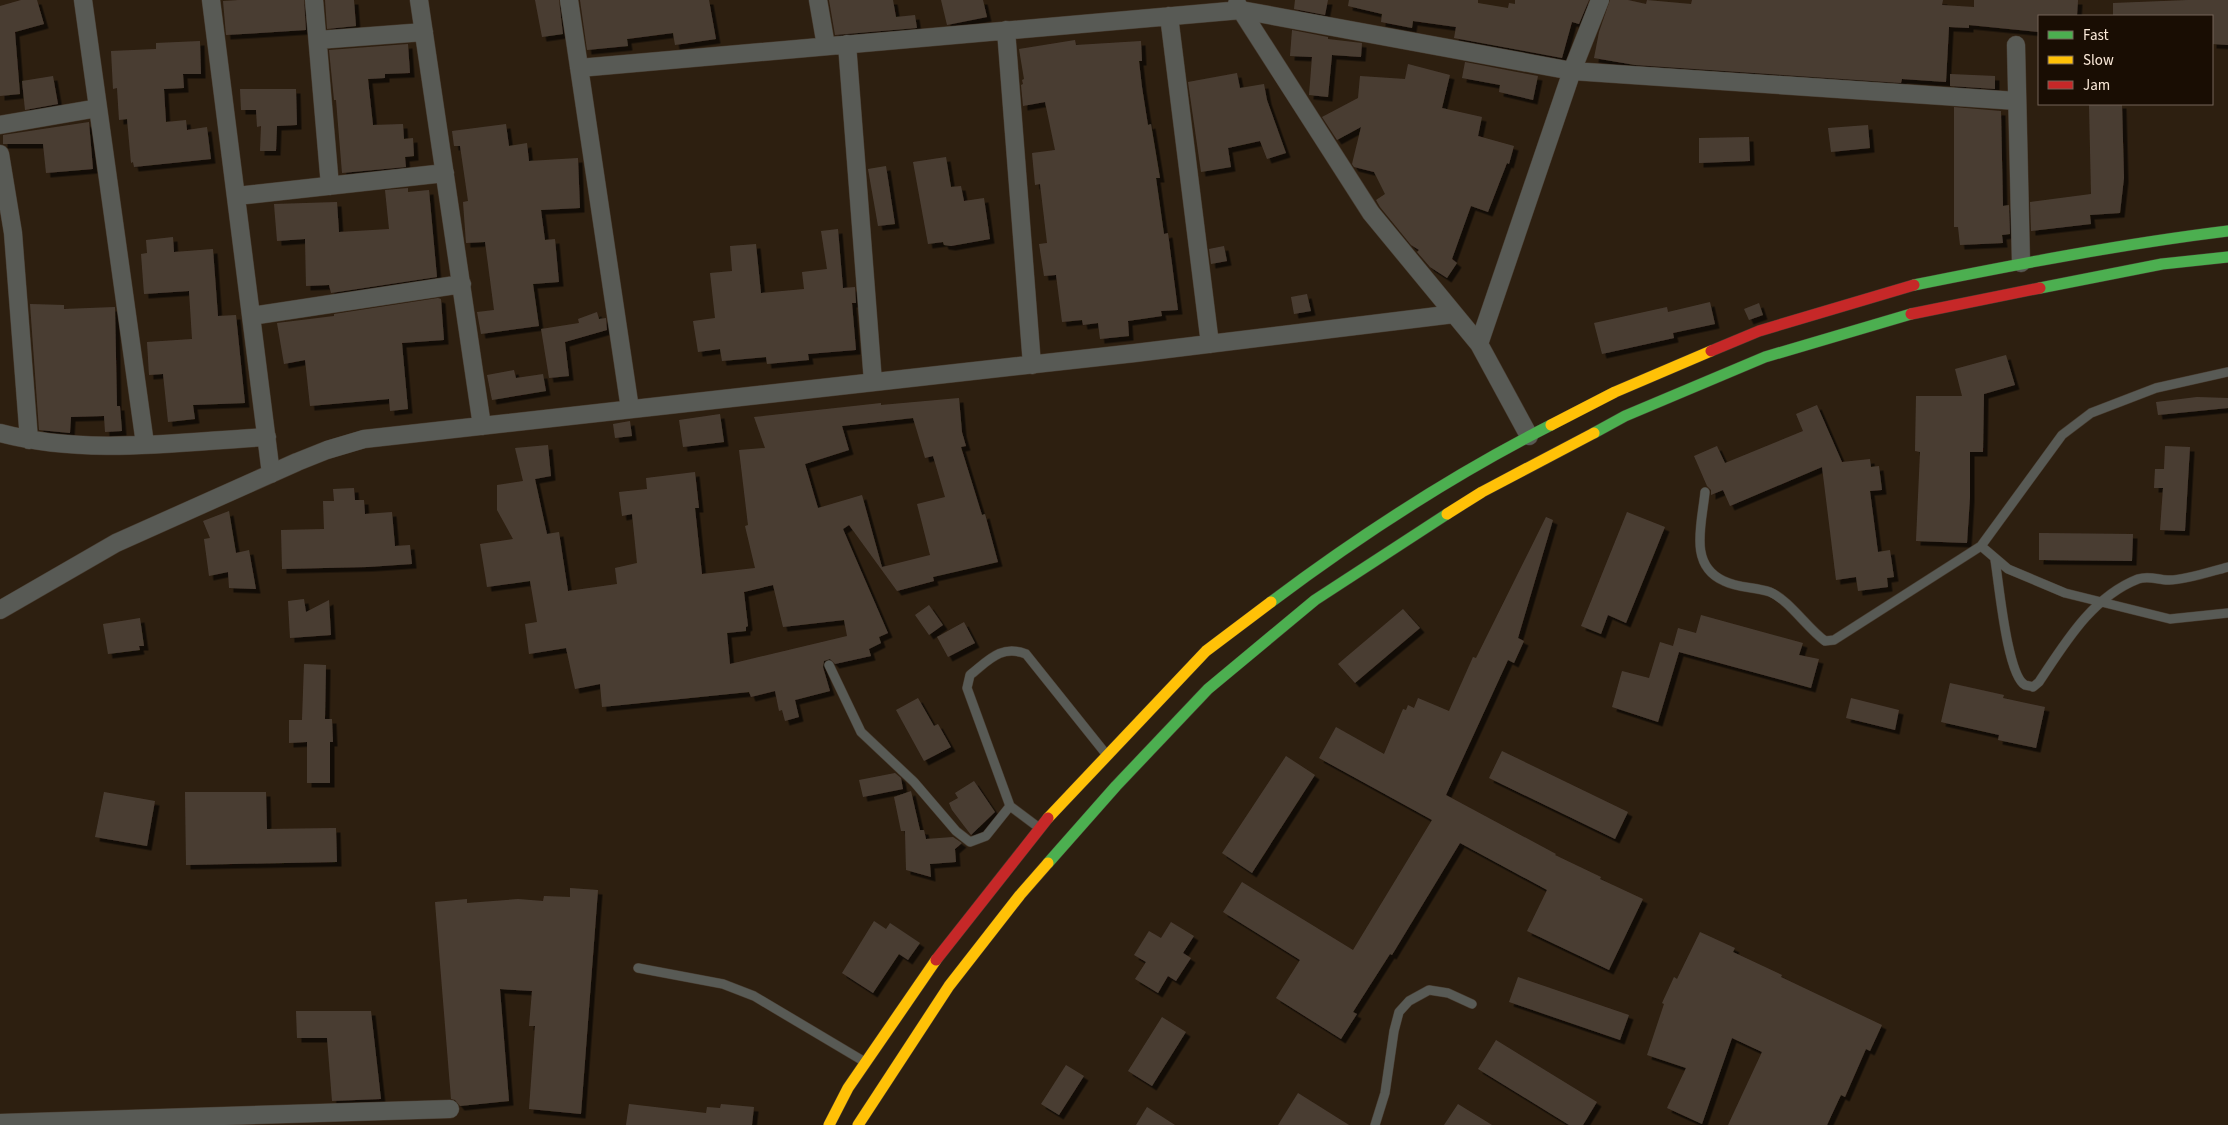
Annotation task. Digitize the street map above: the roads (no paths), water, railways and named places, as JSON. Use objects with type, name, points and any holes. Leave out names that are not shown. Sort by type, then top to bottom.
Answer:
[{"type":"street","points":[[83,0],[145,444]]},
{"type":"street","points":[[211,0],[271,474]]},
{"type":"street","points":[[314,0],[330,186]]},
{"type":"street","points":[[419,0],[482,426]]},
{"type":"street","points":[[568,0],[630,409]]},
{"type":"street","points":[[818,0],[826,46]]},
{"type":"street","points":[[1478,344],[1572,71],[1600,0]]},
{"type":"street","points":[[579,68],[1168,16],[1238,5],[1572,71],[2017,101]]},
{"type":"street","points":[[1238,5],[1371,213],[1478,344],[1529,436]]},
{"type":"street","points":[[1168,16],[1210,344]]},
{"type":"street","points":[[1006,30],[1032,365]]},
{"type":"street","points":[[318,40],[424,32]]},
{"type":"street","points":[[847,44],[873,382]]},
{"type":"street","points":[[2016,45],[2021,263]]},
{"type":"street","points":[[0,125],[98,108]]},
{"type":"street","points":[[0,154],[13,232],[29,440]]},
{"type":"street","points":[[237,196],[446,173]]},
{"type":"street","points":[[829,1125],[848,1088],[946,944],[1038,828],[1106,754],[1190,666],[1214,645],[1308,574],[1406,508],[1529,436],[1615,392],[1759,331],[1903,287],[2021,263],[2170,238],[2228,231]]},
{"type":"street","points":[[858,1125],[949,986],[1020,895],[1122,779],[1208,689],[1238,662],[1315,600],[1422,528],[1482,492],[1625,416],[1765,357],[1914,313],[2162,264],[2228,257]]},
{"type":"street","points":[[252,316],[462,284]]},
{"type":"street","points":[[0,610],[116,542],[327,450],[364,439],[1032,365],[1454,314]]},
{"type":"street","points":[[0,432],[29,440],[101,447],[267,437]]},
{"type":"street","points":[[0,1123],[450,1109]]},
{"type":"lane","points":[[1705,492],[1700,552],[1703,563],[1709,572],[1725,582],[1770,593],[1781,600],[1814,633],[1825,641],[1834,640],[1981,546],[2062,435],[2091,413],[2156,388],[2228,372]]},
{"type":"lane","points":[[1981,546],[1995,560],[2008,569],[2065,593],[2170,619],[2228,612]]},
{"type":"lane","points":[[1995,560],[2011,660],[2020,679],[2025,685],[2033,687],[2039,682],[2074,630],[2100,602],[2139,579],[2149,577],[2169,580],[2228,567]]},
{"type":"lane","points":[[1038,828],[1010,806],[967,688],[970,675],[1002,652],[1015,650],[1026,654],[1106,754]]},
{"type":"lane","points":[[829,664],[861,732],[914,782],[956,831],[970,842],[986,836],[1010,806]]},
{"type":"lane","points":[[638,968],[723,984],[754,996],[866,1062]]},
{"type":"lane","points":[[1375,1125],[1386,1093],[1394,1032],[1399,1012],[1409,1002],[1429,990],[1448,993],[1472,1004]]}]
